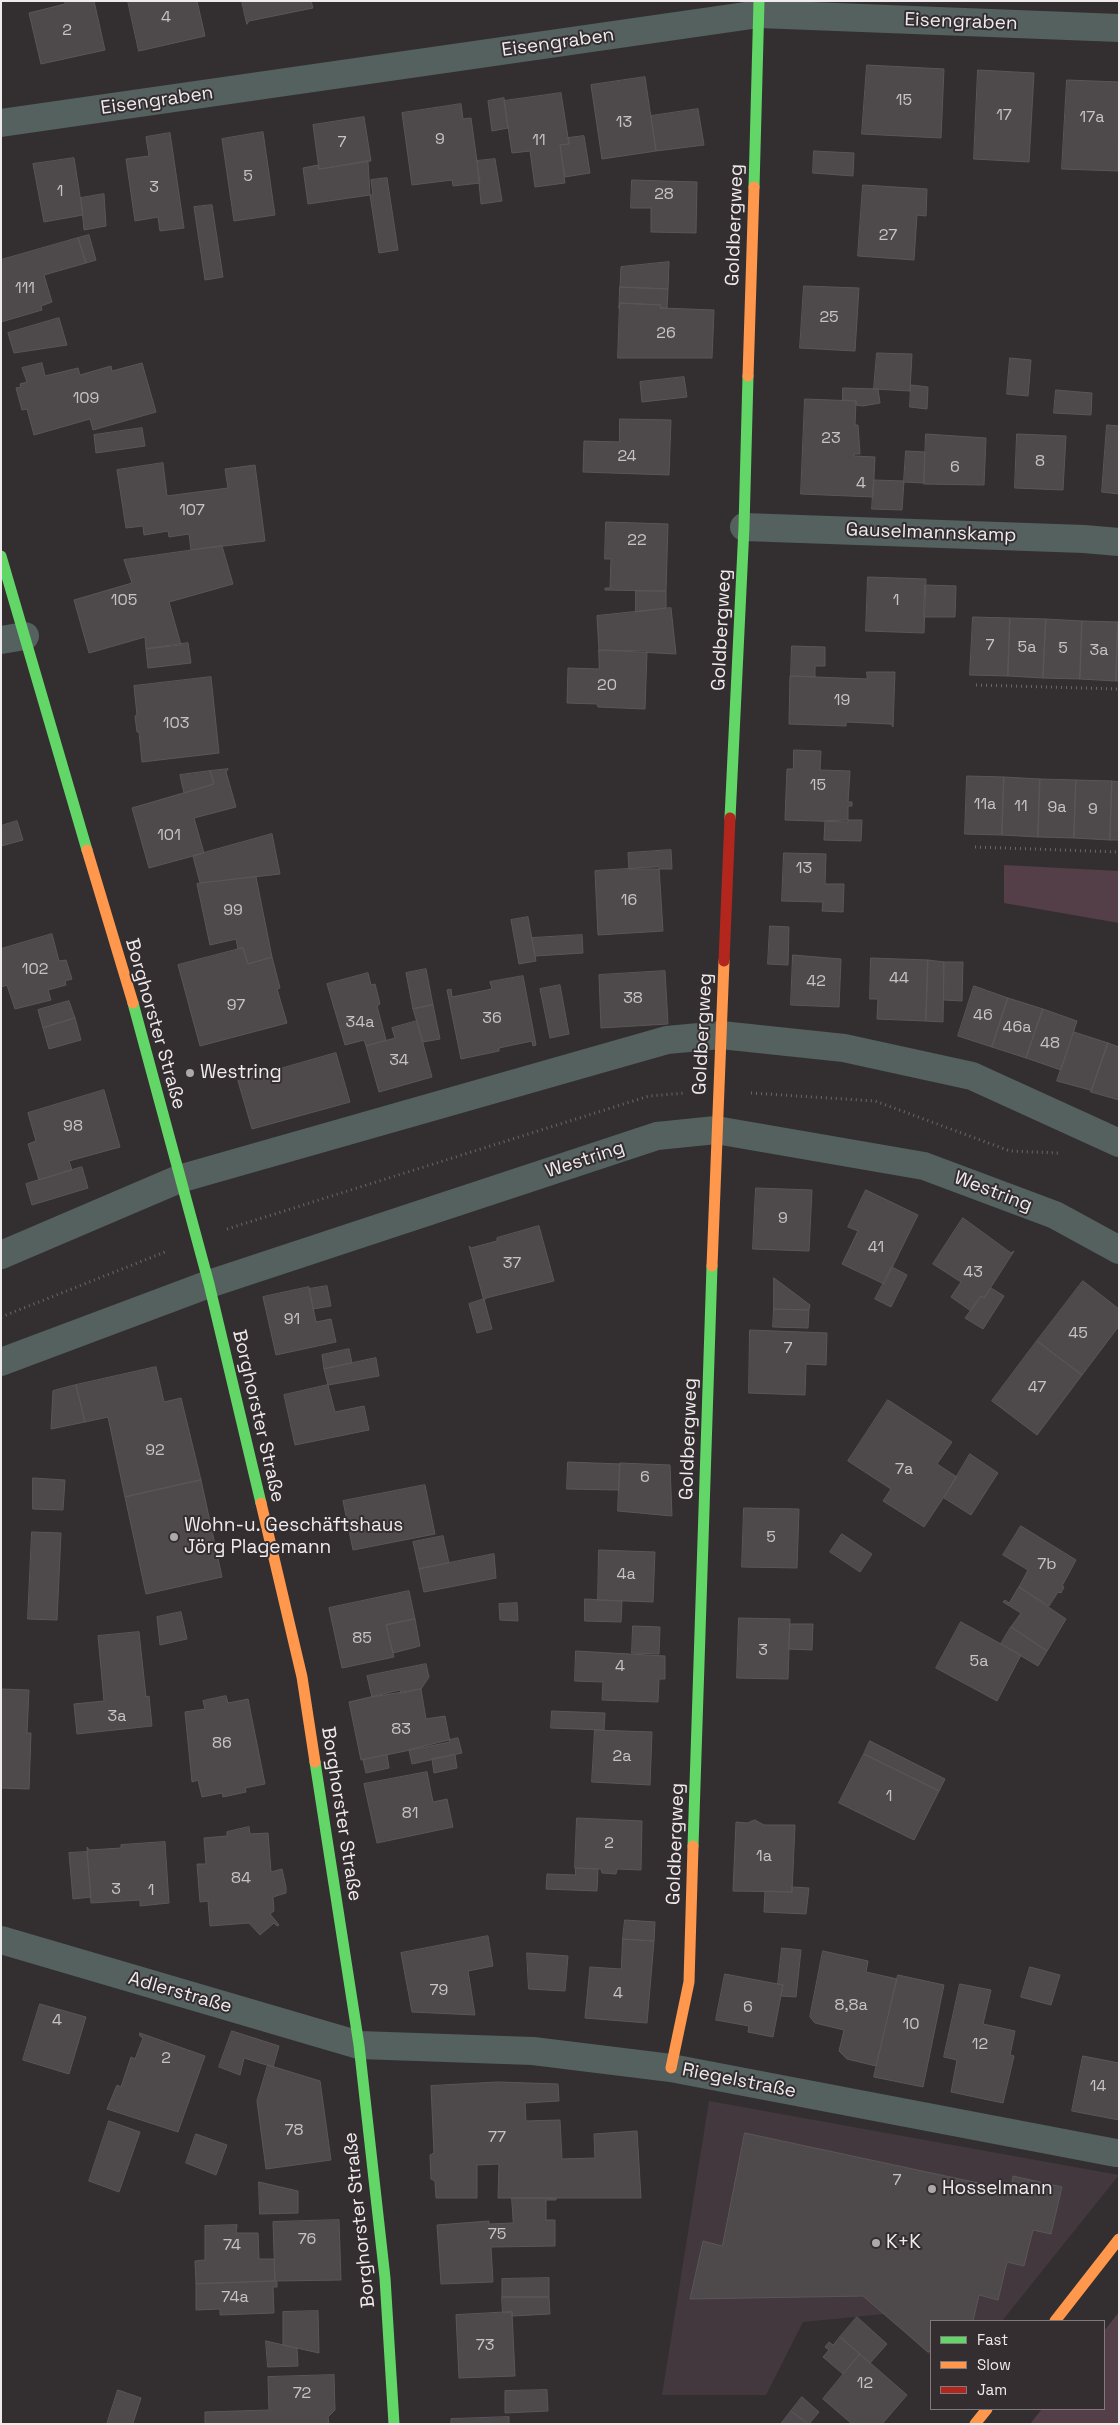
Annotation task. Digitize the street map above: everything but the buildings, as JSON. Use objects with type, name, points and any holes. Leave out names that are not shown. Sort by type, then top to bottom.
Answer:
[{"type":"main road","name":"Goldbergweg","points":[[671,2068],[689,1982],[716,1130],[744,527],[759,8]]},
{"type":"main road","name":"Borghorster Straße","points":[[1,556],[13,638],[154,1076],[179,1179],[209,1284],[302,1677],[358,2045],[385,2278],[394,2424]]},
{"type":"main road","points":[[1055,2320],[1119,2239]]},
{"type":"main road","points":[[975,2424],[986,2410]]},
{"type":"street","name":"Eisengraben","points":[[1,124],[759,8],[1119,28]]},
{"type":"street","name":"Gauselmannskamp","points":[[744,527],[1084,538],[1119,542]]},
{"type":"street","points":[[1,1255],[179,1179],[667,1040],[721,1034],[844,1048],[972,1076],[1119,1144]]},
{"type":"street","name":"Westring","points":[[1,1362],[209,1284],[656,1136],[716,1130],[924,1166],[1055,1215],[1119,1250]]},
{"type":"street","name":"Adlerstraße","points":[[1,1940],[358,2045]]},
{"type":"street","name":"Riegelstraße","points":[[358,2045],[532,2051],[671,2068],[1116,2153]]},
{"type":"path","points":[[976,684],[1119,689]]},
{"type":"path","points":[[975,847],[1119,852]]},
{"type":"path","points":[[1,1317],[196,1239]]},
{"type":"shaded area","points":[[1004,865],[1119,871],[1119,923],[1004,903]]},
{"type":"shaded area","points":[[709,2101],[1119,2175],[1003,2320],[930,2320],[930,2355],[884,2314],[803,2322],[766,2395],[662,2395]]},
{"type":"shaded area","points":[[1119,2312],[1119,2424],[1030,2424],[1041,2410],[1105,2410],[1105,2330]]},
{"type":"traffic: fast","points":[[754,187],[759,1]]},
{"type":"traffic: fast","points":[[730,818],[744,527],[748,376]]},
{"type":"traffic: fast","points":[[1,556],[87,850]]},
{"type":"traffic: fast","points":[[133,1003],[209,1284],[261,1503]]},
{"type":"traffic: fast","points":[[693,1846],[712,1266]]},
{"type":"traffic: fast","points":[[315,1762],[359,2045],[385,2278],[394,2424]]},
{"type":"traffic: slow","points":[[748,376],[754,187]]},
{"type":"traffic: slow","points":[[87,850],[133,1003]]},
{"type":"traffic: slow","points":[[712,1266],[724,961]]},
{"type":"traffic: slow","points":[[261,1503],[302,1677],[315,1762]]},
{"type":"traffic: slow","points":[[671,2068],[689,1982],[693,1846]]},
{"type":"traffic: slow","points":[[1056,2320],[1119,2239]]},
{"type":"traffic: slow","points":[[975,2424],[986,2410]]},
{"type":"traffic: jam","points":[[724,961],[730,818]]},
{"type":"place","name":"Westring","points":[[190,1073]]},
{"type":"place","name":"Wohn-u. Geschäftshaus Jörg Plagemann","points":[[174,1537]]},
{"type":"place","name":"Hosselmann","points":[[932,2189]]},
{"type":"place","name":"K+K","points":[[876,2243]]}]
